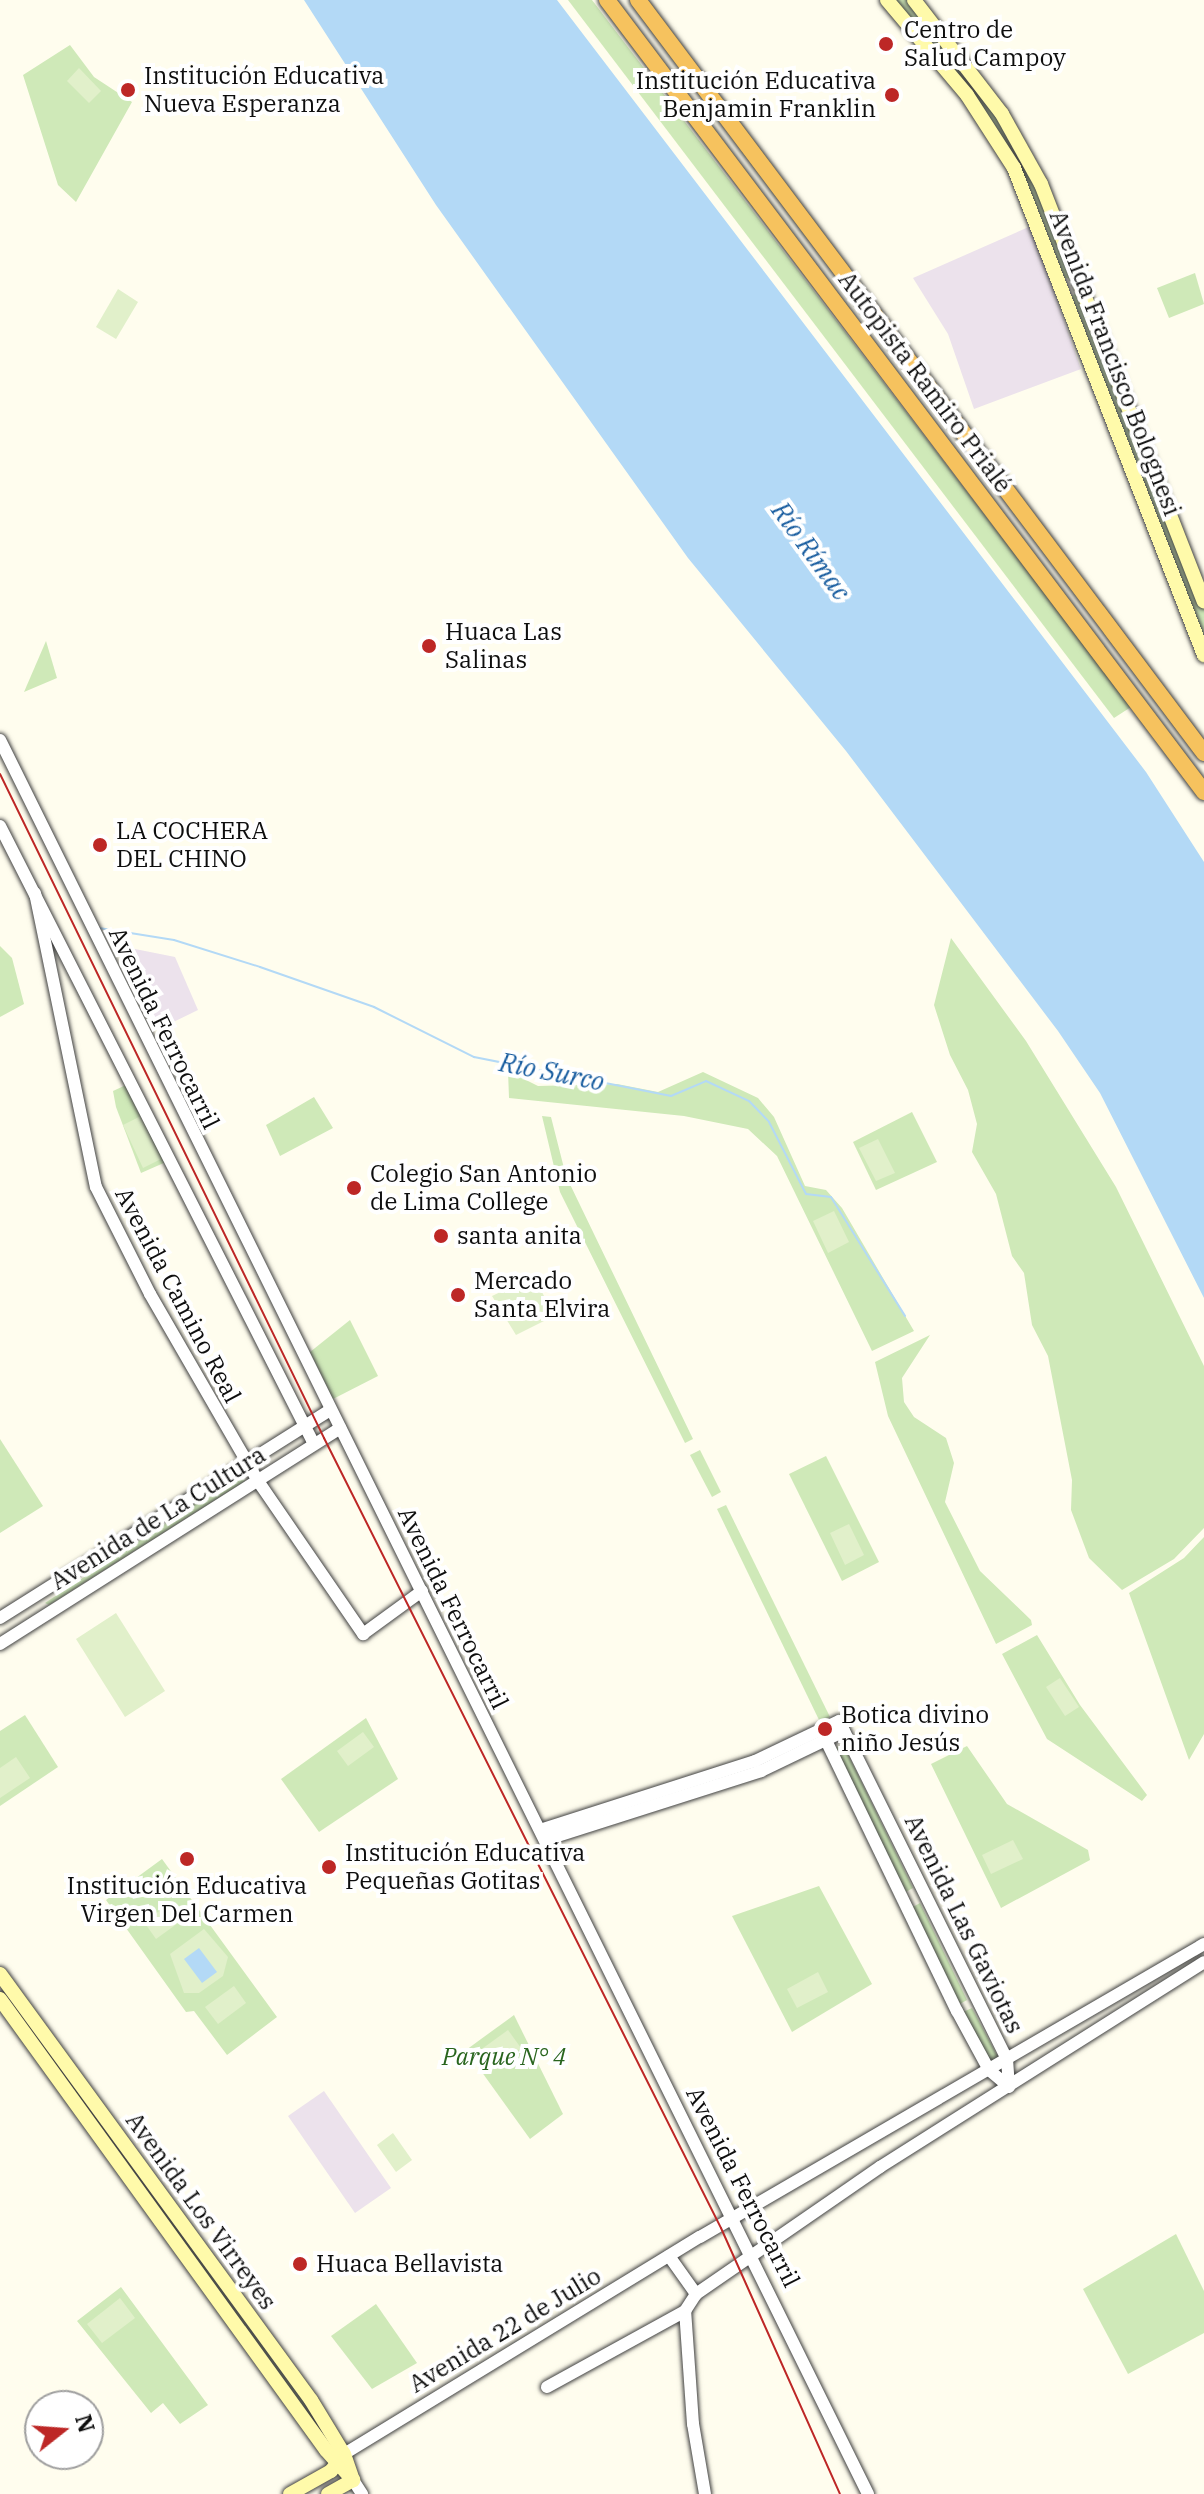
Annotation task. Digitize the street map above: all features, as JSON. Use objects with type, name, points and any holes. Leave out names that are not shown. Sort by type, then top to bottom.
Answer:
[{"type":"highway","name":"Autopista Ramiro Prialé","points":[[607,0],[1204,792]]},
{"type":"highway","name":"Autopista Ramiro Prialé","points":[[638,0],[1204,753]]},
{"type":"main road","name":"Avenida Francisco Bolognesi","points":[[887,0],[967,95],[1014,168],[1036,217],[1204,655]]},
{"type":"main road","name":"Avenida Francisco Bolognesi","points":[[914,0],[1014,133],[1048,198],[1204,601]]},
{"type":"main road","name":"Avenida Los Virreyes","points":[[0,1974],[353,2480]]},
{"type":"main road","name":"Avenida Los Virreyes","points":[[0,1999],[341,2459]]},
{"type":"main road","points":[[290,2494],[341,2459]]},
{"type":"main road","points":[[328,2494],[353,2480]]},
{"type":"street","name":"Avenida Ferrocarril","points":[[0,740],[330,1410],[736,2221],[868,2494]]},
{"type":"street","points":[[0,826],[314,1444]]},
{"type":"street","name":"Avenida Camino Real","points":[[35,893],[96,1187],[122,1244],[258,1481],[363,1634],[422,1591]]},
{"type":"street","name":"Avenida de La Cultura","points":[[0,1618],[330,1410]]},
{"type":"street","name":"Avenida de La Cultura","points":[[0,1644],[340,1428]]},
{"type":"street","name":"Avenida Las Gaviotas","points":[[842,1726],[1007,2059],[1009,2087],[989,2070],[824,1735],[842,1726]]},
{"type":"street","points":[[542,1835],[824,1735]]},
{"type":"street","name":"Avenida 22 de Julio","points":[[341,2459],[700,2237],[736,2221],[1204,1944]]},
{"type":"street","points":[[547,2387],[685,2311],[696,2294],[752,2254],[1204,1962]]},
{"type":"street","points":[[669,2256],[696,2294]]},
{"type":"street","points":[[685,2311],[693,2424],[705,2494]]},
{"type":"street","name":"Avenida Los Virreyes","points":[[353,2480],[362,2494]]},
{"type":"shaded area","points":[[1031,226],[1081,369],[974,409],[948,334],[913,278]]},
{"type":"shaded area","points":[[125,947],[175,957],[198,1010],[157,1030],[119,953]]},
{"type":"shaded area","points":[[324,2091],[391,2188],[355,2213],[288,2116]]},
{"type":"green space","points":[[568,0],[592,0],[1131,707],[1114,718]]},
{"type":"green space","points":[[892,0],[908,0],[1018,146],[1074,279],[1063,278],[1024,181]]},
{"type":"green space","points":[[70,45],[94,77],[132,102],[76,202],[58,185],[23,75]]},
{"type":"green space","points":[[79,68],[101,91],[89,103],[67,81]]},
{"type":"green space","points":[[1195,273],[1204,304],[1169,318],[1157,288]]},
{"type":"green space","points":[[118,289],[138,302],[116,339],[96,327]]},
{"type":"green space","points":[[1077,293],[1083,295],[1204,609],[1204,649],[1071,296]]},
{"type":"green space","points":[[46,641],[57,678],[24,692]]},
{"type":"green space","points":[[951,938],[1026,1041],[1116,1187],[1204,1366],[1204,1528],[1174,1559],[1122,1590],[1089,1558],[1071,1510],[1072,1480],[1048,1356],[1032,1325],[1024,1273],[1012,1256],[996,1194],[972,1152],[977,1124],[968,1090],[950,1055],[934,1005]]},
{"type":"green space","points":[[0,946],[12,958],[24,1004],[0,1017]]},
{"type":"green space","points":[[508,1071],[538,1086],[617,1084],[658,1092],[703,1072],[758,1098],[774,1117],[805,1186],[826,1190],[842,1208],[914,1331],[872,1351],[777,1156],[748,1129],[684,1116],[509,1098]]},
{"type":"green space","points":[[126,1085],[166,1162],[141,1173],[113,1091]]},
{"type":"green space","points":[[314,1097],[333,1128],[280,1156],[266,1125]]},
{"type":"green space","points":[[912,1112],[937,1162],[876,1190],[853,1142]]},
{"type":"green space","points":[[141,1116],[161,1159],[143,1168],[123,1125]]},
{"type":"green space","points":[[542,1116],[551,1117],[566,1176],[693,1439],[685,1443],[560,1192]]},
{"type":"green space","points":[[878,1139],[895,1173],[876,1181],[859,1148]]},
{"type":"green space","points":[[834,1211],[849,1242],[828,1253],[813,1221]]},
{"type":"green space","points":[[534,1276],[554,1316],[516,1335],[492,1296]]},
{"type":"green space","points":[[350,1320],[378,1376],[333,1399],[310,1352]]},
{"type":"green space","points":[[930,1335],[902,1378],[904,1402],[914,1417],[946,1438],[954,1463],[945,1502],[980,1571],[1031,1620],[1032,1625],[996,1644],[888,1416],[875,1362]]},
{"type":"green space","points":[[0,1439],[43,1506],[0,1533]]},
{"type":"green space","points":[[700,1450],[721,1492],[712,1497],[690,1455]]},
{"type":"green space","points":[[826,1456],[879,1562],[842,1581],[789,1474]]},
{"type":"green space","points":[[241,1473],[245,1481],[49,1605],[45,1603]]},
{"type":"green space","points":[[726,1505],[830,1717],[820,1722],[717,1509]]},
{"type":"green space","points":[[849,1524],[864,1555],[845,1565],[830,1533]]},
{"type":"green space","points":[[1204,1537],[1204,1734],[1189,1760],[1129,1593],[1184,1558]]},
{"type":"green space","points":[[116,1613],[165,1691],[125,1717],[76,1639]]},
{"type":"green space","points":[[1037,1635],[1080,1705],[1147,1795],[1142,1801],[1047,1739],[1002,1654]]},
{"type":"green space","points":[[1060,1678],[1079,1707],[1065,1716],[1046,1687]]},
{"type":"green space","points":[[25,1715],[58,1767],[0,1806],[0,1731]]},
{"type":"green space","points":[[366,1718],[398,1779],[319,1832],[281,1779]]},
{"type":"green space","points":[[363,1732],[374,1747],[348,1766],[337,1751]]},
{"type":"green space","points":[[843,1744],[913,1888],[904,1893],[833,1749]]},
{"type":"green space","points":[[967,1746],[1007,1804],[1088,1850],[1090,1860],[1001,1908],[931,1764]]},
{"type":"green space","points":[[16,1757],[30,1778],[0,1798],[0,1768]]},
{"type":"green space","points":[[1013,1840],[1023,1859],[991,1874],[982,1855]]},
{"type":"green space","points":[[162,1859],[277,2017],[227,2055],[194,2011],[186,2012],[106,1900]]},
{"type":"green space","points":[[819,1886],[872,1984],[792,2032],[732,1916]]},
{"type":"green space","points":[[173,1901],[185,1918],[156,1939],[144,1922]]},
{"type":"green space","points":[[920,1903],[967,2000],[958,2005],[911,1908]]},
{"type":"green space","points":[[204,1929],[228,1957],[223,1976],[199,1993],[184,1993],[170,1954]]},
{"type":"green space","points":[[818,1972],[828,1992],[797,2008],[787,1989]]},
{"type":"green space","points":[[234,1986],[246,2003],[218,2024],[205,2007]]},
{"type":"green space","points":[[972,2008],[998,2057],[990,2062],[963,2012]]},
{"type":"green space","name":"Parque N° 4","points":[[514,2015],[563,2114],[530,2139],[466,2050]]},
{"type":"green space","points":[[508,2030],[521,2048],[492,2069],[479,2051]]},
{"type":"green space","points":[[393,2133],[412,2160],[396,2172],[377,2145]]},
{"type":"green space","points":[[160,2203],[329,2433],[323,2438],[154,2207]]},
{"type":"green space","points":[[1176,2234],[1204,2291],[1204,2333],[1128,2374],[1083,2289]]},
{"type":"green space","points":[[121,2287],[208,2405],[180,2424],[163,2403],[151,2413],[77,2321]]},
{"type":"green space","points":[[120,2298],[135,2318],[102,2343],[87,2324]]},
{"type":"green space","points":[[376,2304],[417,2363],[372,2389],[331,2336]]},
{"type":"water","name":"Río Rímac","points":[[304,0],[557,0],[1146,772],[1204,862],[1204,1298],[1100,1093],[1058,1031],[846,751],[688,558],[436,205]]},
{"type":"water","points":[[199,1948],[217,1972],[202,1983],[184,1959]]},
{"type":"waterway","name":"Río Surco","points":[[99,928],[174,940],[260,967],[374,1007],[474,1057],[671,1096],[706,1081],[749,1101],[769,1122],[806,1194],[831,1197],[905,1316]]},
{"type":"railway","points":[[0,774],[324,1438],[721,2228],[840,2494]]},
{"type":"place","name":"Centro de Salud Campoy","points":[[886,44]]},
{"type":"place","name":"Institución Educativa Nueva Esperanza","points":[[128,90]]},
{"type":"place","name":"Institución Educativa Benjamin Franklin","points":[[892,95]]},
{"type":"place","name":"Huaca Las Salinas","points":[[429,646]]},
{"type":"place","name":"LA COCHERA DEL CHINO","points":[[100,845]]},
{"type":"place","name":"Colegio San Antonio de Lima College","points":[[354,1188]]},
{"type":"place","name":"santa anita","points":[[441,1236]]},
{"type":"place","name":"Mercado Santa Elvira","points":[[458,1295]]},
{"type":"place","name":"Botica divino niño Jesús","points":[[825,1729]]},
{"type":"place","name":"Institución Educativa Virgen Del Carmen","points":[[187,1859]]},
{"type":"place","name":"Institución Educativa Pequeñas Gotitas","points":[[329,1867]]},
{"type":"place","name":"Huaca Bellavista","points":[[300,2264]]}]
